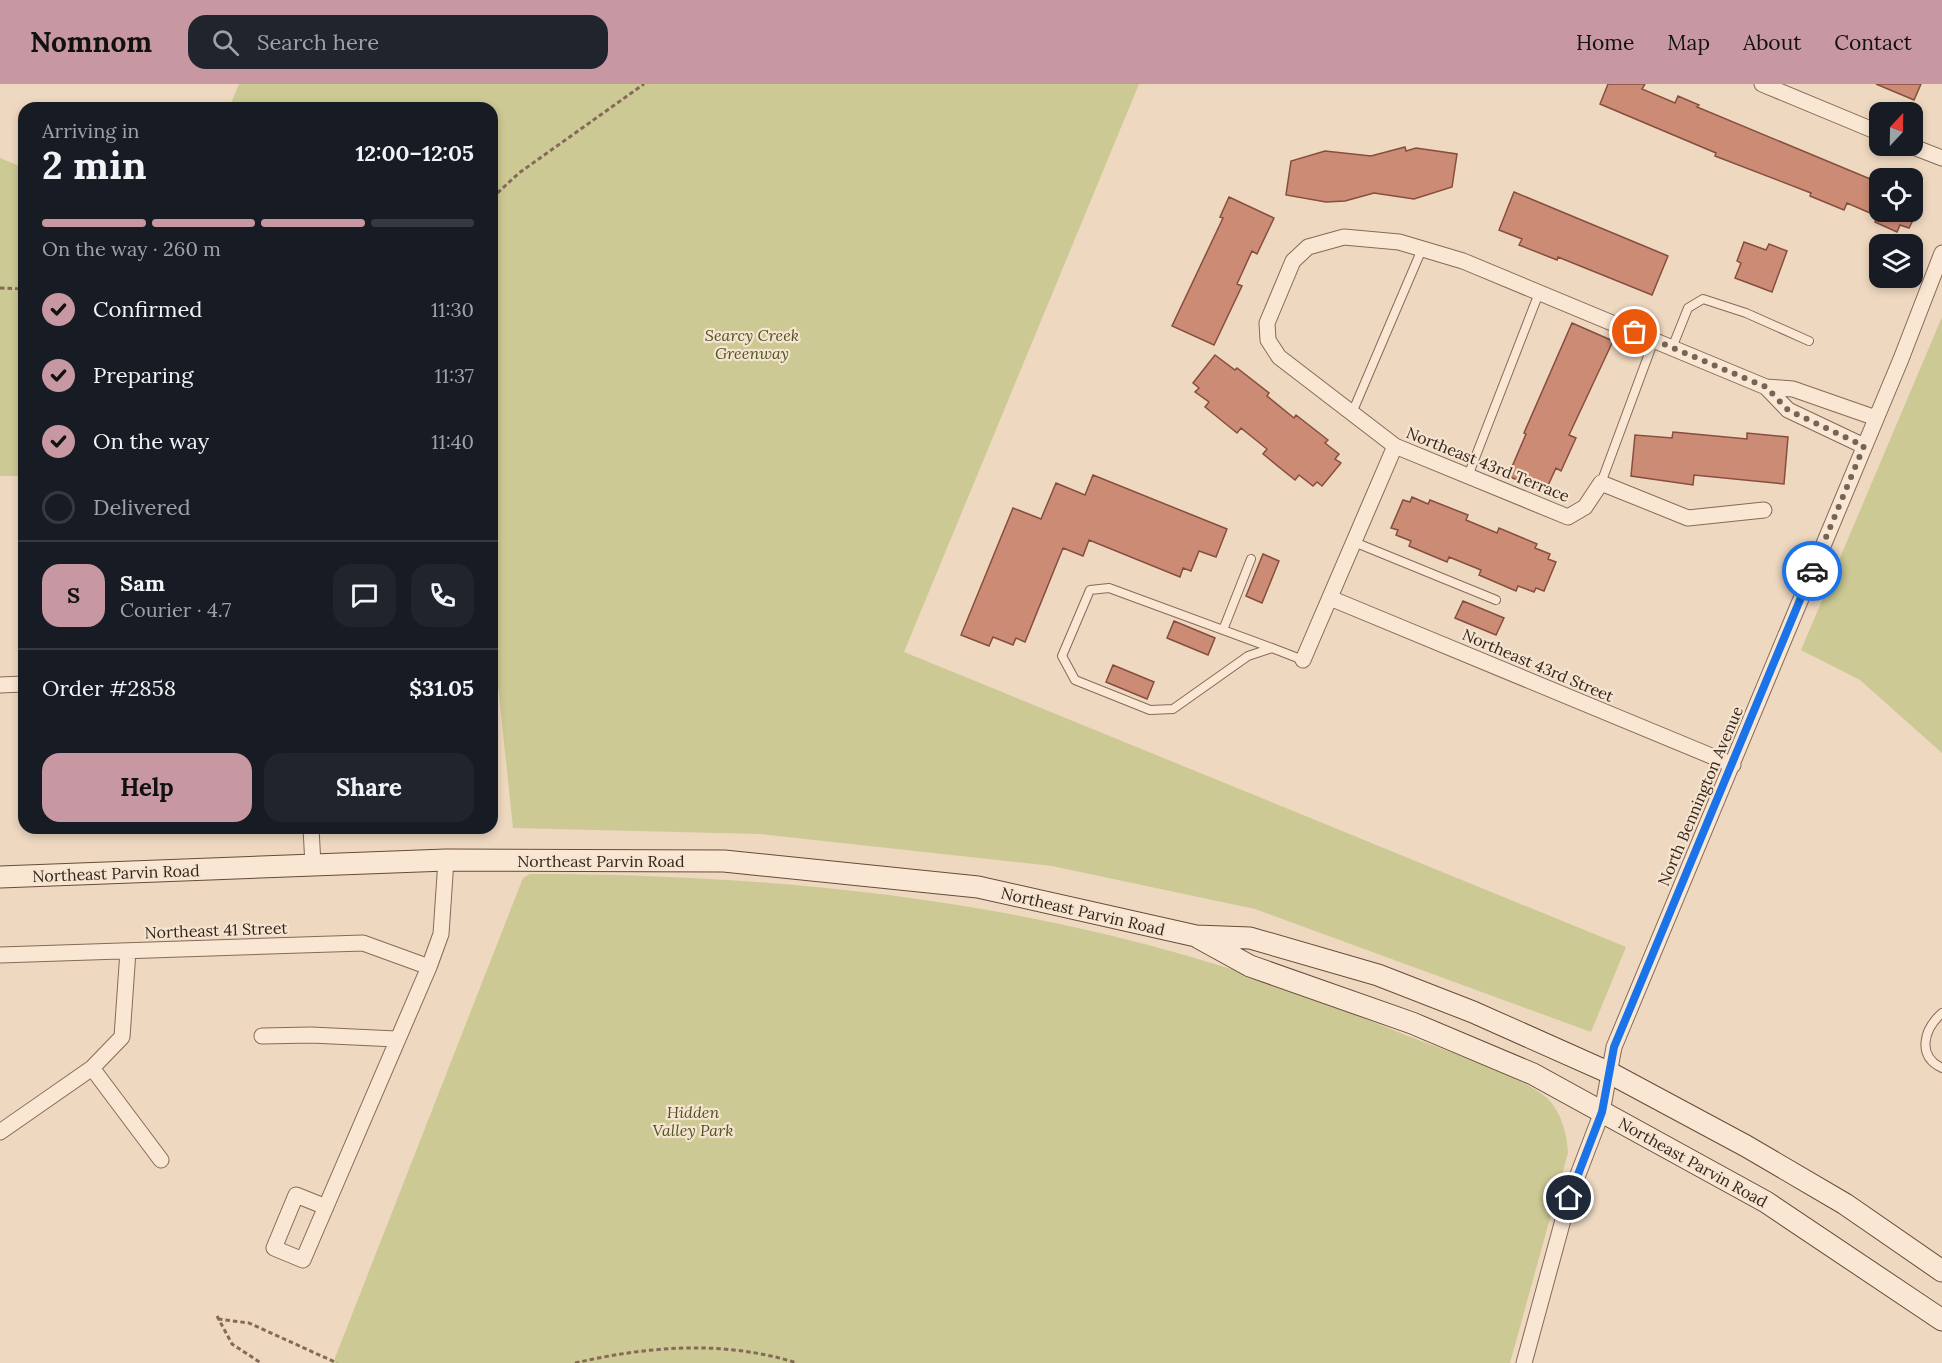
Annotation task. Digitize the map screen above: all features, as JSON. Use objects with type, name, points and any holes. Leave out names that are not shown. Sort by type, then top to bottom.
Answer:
[{"type":"main road","name":"Northeast Parvin Road","points":[[0,878],[446,860],[724,861],[978,887],[1196,936],[1250,938],[1378,975],[1473,1012],[1610,1073],[1746,1146],[1845,1204],[1942,1271]]},
{"type":"main road","name":"Northeast Parvin Road","points":[[1196,936],[1250,966],[1412,1023],[1533,1074],[1766,1202],[1941,1319]]},
{"type":"street","points":[[1762,84],[1869,128]]},
{"type":"street","points":[[1923,151],[1942,158]]},
{"type":"street","name":"Northeast 43rd Terrace","points":[[1601,483],[1585,507],[1568,517],[1395,446],[1279,357],[1268,340],[1267,324],[1293,261],[1308,247],[1344,237],[1400,242],[1462,261],[1766,387],[1793,389],[1876,418]]},
{"type":"street","name":"North Bennington Avenue","points":[[1524,1363],[1569,1198],[1602,1112],[1616,1042],[1733,765],[1942,253]]},
{"type":"street","name":"Northeast 43rd Terrace","points":[[1766,387],[1788,410],[1864,446]]},
{"type":"street","points":[[1303,660],[1395,446]]},
{"type":"street","points":[[1601,483],[1688,518],[1764,510]]},
{"type":"street","name":"Northeast 43rd Street","points":[[1330,598],[1733,765]]},
{"type":"street","points":[[0,685],[18,684]]},
{"type":"street","points":[[311,834],[313,865]]},
{"type":"street","points":[[326,1207],[441,934],[446,860]]},
{"type":"street","name":"Northeast 41 Street","points":[[0,955],[363,943],[429,967]]},
{"type":"street","points":[[0,1132],[92,1068],[122,1037],[128,951]]},
{"type":"street","points":[[262,1036],[311,1035],[396,1039]]},
{"type":"street","points":[[92,1068],[160,1160]]},
{"type":"lane","points":[[1352,413],[1422,249]]},
{"type":"lane","points":[[1468,476],[1539,293]]},
{"type":"lane","points":[[1672,348],[1688,308],[1703,299],[1746,313],[1809,341]]},
{"type":"lane","points":[[1601,483],[1654,340]]},
{"type":"lane","points":[[1354,542],[1496,600]]},
{"type":"lane","points":[[1223,630],[1251,559]]},
{"type":"lane","points":[[1272,648],[1248,656],[1173,708],[1150,710],[1075,680],[1062,656],[1090,590],[1109,588],[1272,648],[1303,660]]},
{"type":"lane","points":[[1942,1014],[1926,1040],[1924,1051],[1929,1059],[1942,1068]]},
{"type":"path","points":[[498,192],[519,173],[644,84]]},
{"type":"path","points":[[0,288],[18,289]]},
{"type":"path","points":[[261,1363],[232,1344],[217,1317],[249,1323],[337,1363]]},
{"type":"path","points":[[575,1363],[634,1353],[701,1347],[743,1350],[797,1363]]},
{"type":"green space","name":"Searcy Creek Greenway","points":[[239,84],[1139,84],[904,652],[1626,947],[1591,1032],[1255,909],[1052,866],[759,834],[513,828],[498,686],[498,102],[232,102]]},
{"type":"green space","points":[[0,158],[18,166],[18,476],[0,476]]},
{"type":"green space","points":[[1942,317],[1942,753],[1860,680],[1801,650]]},
{"type":"green space","name":"Hidden Valley Park","points":[[530,874],[698,878],[783,884],[867,892],[1034,919],[1116,937],[1251,976],[1462,1056],[1524,1083],[1540,1092],[1558,1112],[1568,1153],[1510,1363],[333,1363],[523,878]]},
{"type":"building","points":[[1608,84],[1645,84],[1642,89],[1675,103],[1678,96],[1699,105],[1697,107],[1869,178],[1869,213],[1847,203],[1844,210],[1810,196],[1811,193],[1715,156],[1716,153],[1600,104]]},
{"type":"building","points":[[1876,84],[1921,84],[1914,100]]},
{"type":"building","points":[[1405,147],[1406,151],[1416,148],[1457,154],[1452,187],[1414,199],[1374,193],[1345,201],[1326,202],[1286,195],[1291,161],[1325,151],[1371,156]]},
{"type":"building","points":[[1514,192],[1668,256],[1652,295],[1558,257],[1557,260],[1519,245],[1522,239],[1499,230]]},
{"type":"building","points":[[1229,197],[1274,218],[1257,254],[1252,251],[1237,284],[1242,286],[1214,345],[1172,326],[1223,218],[1220,217]]},
{"type":"building","points":[[1875,222],[1912,222],[1909,228],[1900,225],[1897,232]]},
{"type":"building","points":[[1744,242],[1766,250],[1769,244],[1787,251],[1772,292],[1735,278],[1741,263],[1737,261]]},
{"type":"building","points":[[1572,323],[1613,341],[1569,435],[1576,438],[1561,471],[1556,468],[1545,492],[1508,476],[1526,434],[1524,433]]},
{"type":"building","points":[[1215,355],[1235,370],[1237,368],[1269,393],[1267,396],[1294,418],[1296,415],[1328,440],[1325,443],[1339,454],[1335,459],[1341,463],[1322,486],[1317,482],[1313,486],[1299,475],[1295,480],[1263,454],[1267,449],[1241,428],[1237,433],[1205,407],[1209,402],[1195,392],[1199,388],[1193,383]]},
{"type":"building","points":[[1673,432],[1747,439],[1747,433],[1788,437],[1784,484],[1694,475],[1693,485],[1631,476],[1635,435],[1672,438]]},
{"type":"building","points":[[1093,475],[1227,529],[1216,557],[1199,551],[1191,571],[1183,568],[1180,577],[1089,540],[1083,556],[1063,548],[1025,642],[1016,638],[1013,645],[993,637],[989,646],[961,635],[1013,508],[1041,519],[1056,483],[1085,495]]},
{"type":"building","points":[[1412,497],[1428,504],[1430,500],[1468,515],[1466,520],[1497,533],[1499,528],[1537,544],[1535,548],[1550,554],[1548,559],[1556,562],[1544,591],[1536,588],[1534,592],[1518,586],[1516,591],[1479,575],[1481,570],[1449,557],[1447,562],[1409,546],[1411,541],[1396,535],[1398,530],[1391,528],[1403,500],[1410,502]]},
{"type":"building","points":[[1263,554],[1279,561],[1262,603],[1246,596]]},
{"type":"building","points":[[1463,601],[1504,618],[1496,635],[1455,618]]},
{"type":"building","points":[[1174,621],[1215,638],[1208,655],[1167,638]]},
{"type":"building","points":[[1113,665],[1154,682],[1147,699],[1106,682]]},
{"type":"way so far","points":[[1635,332],[1766,387],[1788,410],[1864,446],[1812,571]]},
{"type":"route","points":[[1569,1198],[1602,1112],[1614,1047],[1812,571]]}]
